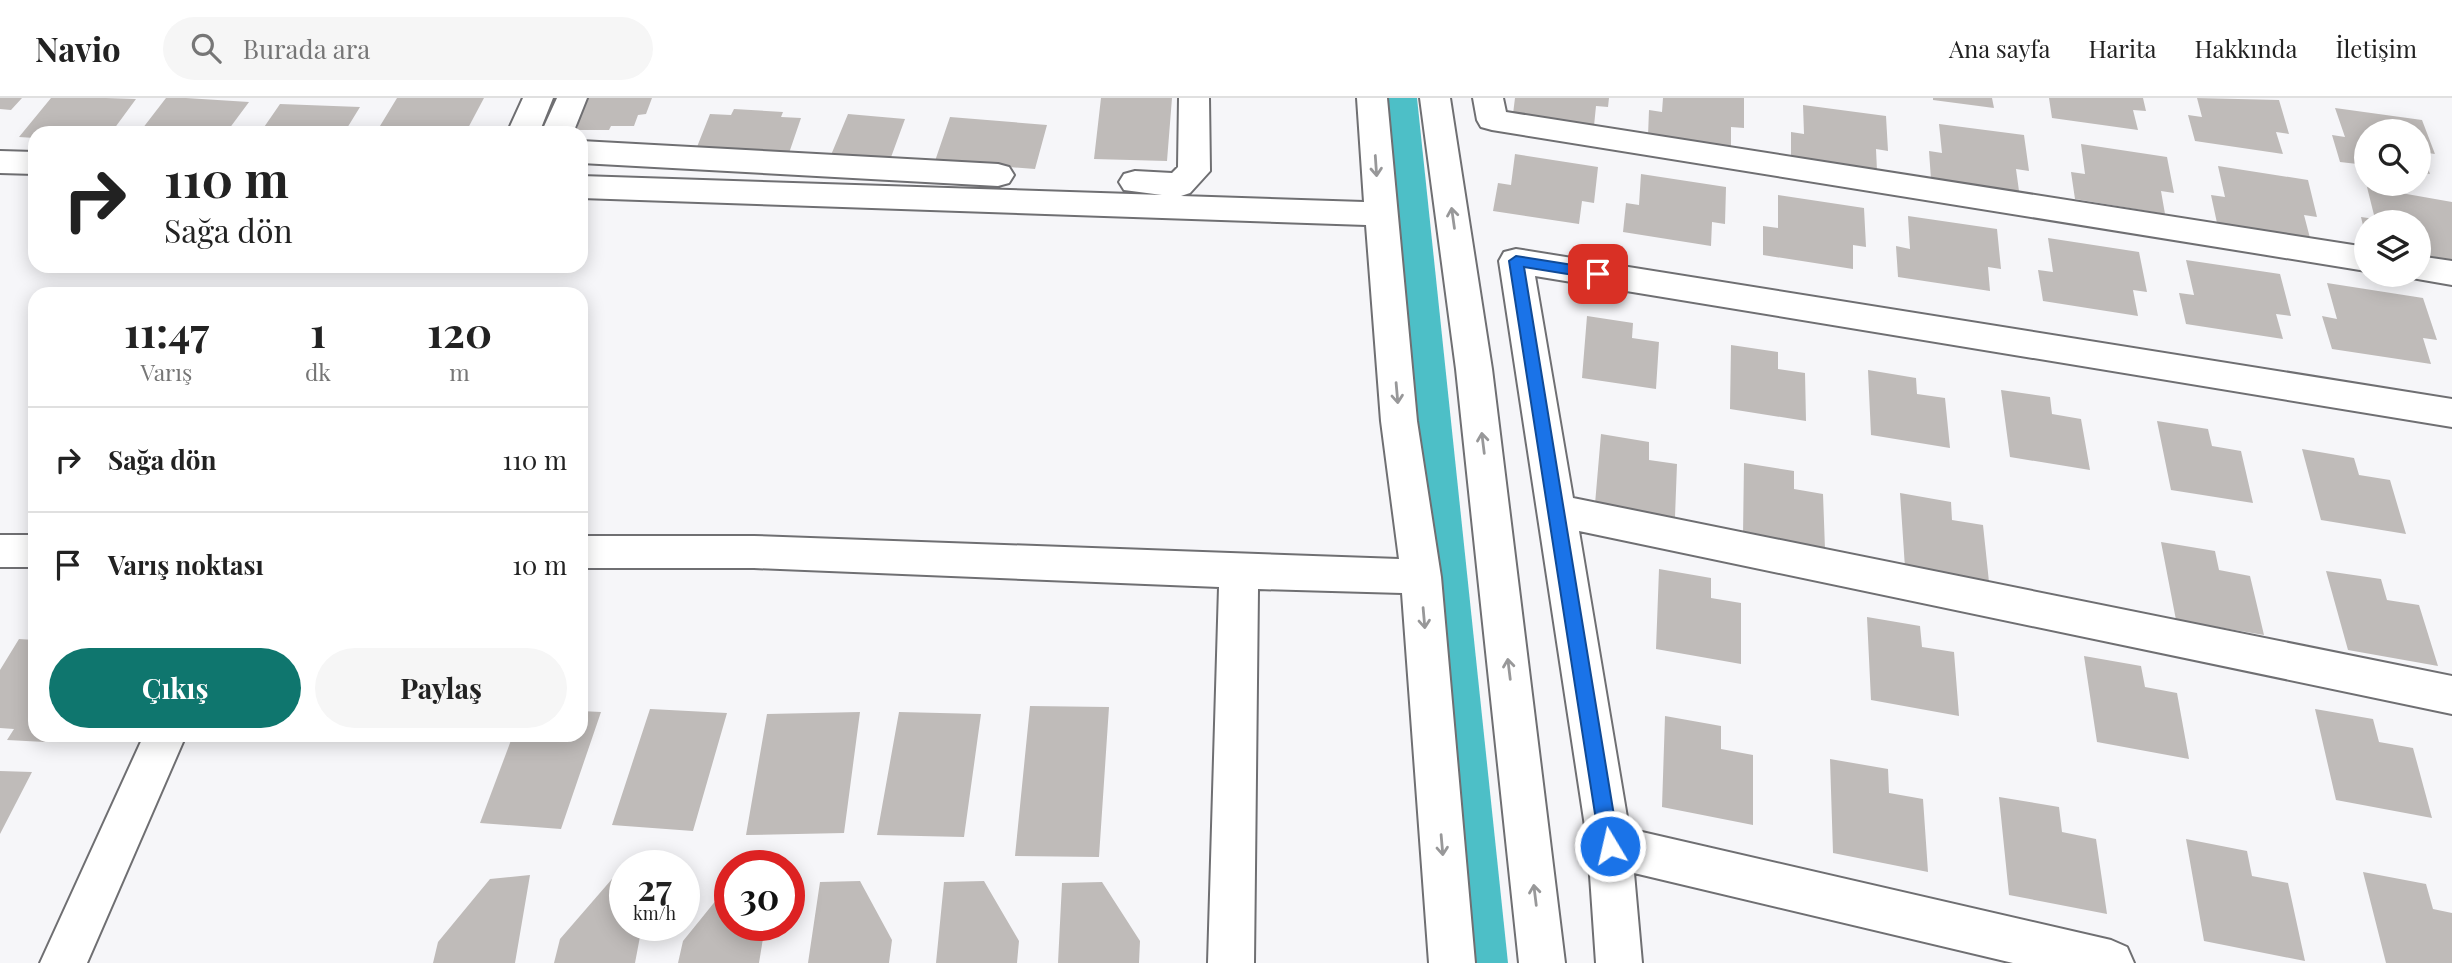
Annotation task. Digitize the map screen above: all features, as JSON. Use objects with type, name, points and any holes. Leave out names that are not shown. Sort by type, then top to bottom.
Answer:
[{"type":"street","points":[[526,126],[538,98]]},
{"type":"street","points":[[560,126],[572,98]]},
{"type":"street","points":[[588,152],[1179,184],[1194,171],[1194,98]]},
{"type":"street","points":[[1372,98],[1399,421],[1421,577],[1452,963]]},
{"type":"street","points":[[1435,98],[1474,369],[1542,963]]},
{"type":"street","points":[[1489,98],[1492,120],[2354,258]]},
{"type":"street","points":[[0,162],[28,163]]},
{"type":"street","points":[[588,187],[1380,214]]},
{"type":"street","points":[[1619,963],[1610,846],[1516,261],[2452,413]]},
{"type":"street","points":[[2431,270],[2452,273]]},
{"type":"street","points":[[1557,511],[2452,695]]},
{"type":"street","points":[[0,551],[28,551]]},
{"type":"street","points":[[588,552],[754,552],[1421,577]]},
{"type":"street","points":[[1231,963],[1240,570]]},
{"type":"street","points":[[63,963],[162,742]]},
{"type":"street","points":[[1610,846],[2111,963]]},
{"type":"building","points":[[0,98],[22,98],[11,110],[0,109]]},
{"type":"building","points":[[51,98],[136,99],[116,126],[28,126]]},
{"type":"building","points":[[166,98],[249,102],[231,126],[144,126]]},
{"type":"building","points":[[397,98],[484,98],[469,126],[380,126]]},
{"type":"building","points":[[580,98],[652,98],[646,114],[638,115],[634,126],[588,130],[588,126],[569,126]]},
{"type":"building","points":[[1101,98],[1172,98],[1167,161],[1094,159]]},
{"type":"building","points":[[1515,98],[1609,98],[1608,107],[1596,106],[1594,126],[1513,114]]},
{"type":"building","points":[[1663,98],[1744,98],[1744,128],[1731,127],[1731,148],[1648,136],[1649,110],[1662,112]]},
{"type":"building","points":[[1992,98],[1994,108],[1933,100]]},
{"type":"building","points":[[2049,98],[2143,98],[2146,111],[2133,110],[2138,130],[2052,118]]},
{"type":"building","points":[[2197,98],[2279,100],[2289,134],[2276,132],[2283,154],[2195,141],[2188,115],[2202,117]]},
{"type":"building","points":[[280,104],[360,107],[348,126],[265,126]]},
{"type":"building","points":[[1803,105],[1886,116],[1888,151],[1876,149],[1877,171],[1791,159],[1791,132],[1804,134]]},
{"type":"building","points":[[2335,108],[2415,119],[2354,119],[2354,164],[2340,162],[2332,135],[2345,137]]},
{"type":"building","points":[[734,109],[783,112],[781,117],[801,118],[788,156],[695,152],[710,114],[731,115]]},
{"type":"building","points":[[848,114],[905,119],[890,160],[831,155]]},
{"type":"building","points":[[950,117],[1047,125],[1035,169],[935,161]]},
{"type":"building","points":[[1939,124],[2024,135],[2029,171],[2016,169],[2019,191],[1931,179],[1929,151],[1942,153]]},
{"type":"building","points":[[28,126],[28,138],[19,137]]},
{"type":"building","points":[[2081,144],[2167,157],[2174,193],[2161,191],[2165,214],[2075,199],[2071,172],[2085,174]]},
{"type":"building","points":[[1515,154],[1598,167],[1594,203],[1582,201],[1579,224],[1493,211],[1498,183],[1511,185]]},
{"type":"building","points":[[2218,166],[2308,180],[2317,217],[2304,215],[2310,238],[2217,223],[2211,195],[2225,197]]},
{"type":"building","points":[[1641,174],[1726,187],[1725,224],[1712,222],[1711,246],[1623,232],[1626,203],[1639,205]]},
{"type":"building","points":[[1778,195],[1864,208],[1866,247],[1853,245],[1853,269],[1763,255],[1763,226],[1778,228]]},
{"type":"building","points":[[2369,196],[2418,196],[2452,202],[2452,260],[2431,256],[2431,210],[2373,210]]},
{"type":"building","points":[[1908,216],[1997,229],[2001,269],[1988,267],[1990,291],[1898,277],[1896,246],[1910,249]]},
{"type":"building","points":[[2048,238],[2139,252],[2147,292],[2133,290],[2138,316],[2043,301],[2038,270],[2053,272]]},
{"type":"building","points":[[2186,260],[2280,274],[2291,316],[2276,314],[2283,339],[2186,324],[2179,293],[2194,295]]},
{"type":"building","points":[[2327,283],[2423,298],[2437,340],[2423,338],[2431,364],[2332,349],[2322,316],[2337,319]]},
{"type":"building","points":[[1587,316],[1633,323],[1632,338],[1659,342],[1656,389],[1582,378]]},
{"type":"building","points":[[1731,345],[1778,352],[1778,369],[1805,373],[1806,421],[1730,409]]},
{"type":"building","points":[[1868,370],[1916,378],[1917,394],[1945,398],[1950,448],[1871,435]]},
{"type":"building","points":[[2001,390],[2050,397],[2052,414],[2081,419],[2090,470],[2010,457]]},
{"type":"building","points":[[2157,421],[2208,429],[2212,446],[2241,451],[2253,503],[2171,490]]},
{"type":"building","points":[[1601,434],[1649,442],[1649,460],[1677,464],[1675,517],[1595,504]]},
{"type":"building","points":[[2302,449],[2354,458],[2359,475],[2390,480],[2406,534],[2321,520]]},
{"type":"building","points":[[1744,463],[1794,471],[1794,489],[1823,494],[1825,549],[1743,535]]},
{"type":"building","points":[[1900,493],[1951,502],[1952,520],[1983,525],[1989,582],[1905,568]]},
{"type":"building","points":[[2161,542],[2215,551],[2219,570],[2250,576],[2264,635],[2176,620]]},
{"type":"building","points":[[1659,569],[1711,578],[1711,598],[1741,603],[1741,664],[1656,649]]},
{"type":"building","points":[[2326,571],[2381,579],[2387,600],[2419,605],[2438,666],[2348,650]]},
{"type":"building","points":[[1867,617],[1920,626],[1922,647],[1954,652],[1959,716],[1871,700]]},
{"type":"building","points":[[19,639],[28,640],[28,741],[7,740],[14,729],[0,728],[0,670]]},
{"type":"building","points":[[2084,656],[2141,666],[2145,687],[2177,693],[2189,759],[2097,742]]},
{"type":"building","points":[[1030,706],[1109,707],[1099,857],[1015,856]]},
{"type":"building","points":[[650,709],[727,713],[693,831],[612,825]]},
{"type":"building","points":[[2315,709],[2373,719],[2379,742],[2413,748],[2432,818],[2336,800]]},
{"type":"building","points":[[588,711],[601,712],[561,829],[480,823],[510,742],[588,742]]},
{"type":"building","points":[[860,712],[844,833],[746,835],[767,714]]},
{"type":"building","points":[[899,712],[981,714],[964,837],[877,835]]},
{"type":"building","points":[[1665,716],[1721,726],[1721,749],[1753,755],[1753,825],[1662,807]]},
{"type":"building","points":[[1830,759],[1888,769],[1889,793],[1923,799],[1928,872],[1833,853]]},
{"type":"building","points":[[0,771],[32,772],[0,834]]},
{"type":"building","points":[[1999,797],[2059,807],[2062,832],[2096,839],[2107,914],[2009,895]]},
{"type":"building","points":[[2186,839],[2247,851],[2252,876],[2288,883],[2305,961],[2204,941]]},
{"type":"building","points":[[2363,872],[2426,884],[2433,909],[2452,913],[2452,963],[2386,963]]},
{"type":"building","points":[[530,875],[515,963],[433,963],[438,942],[490,879]]},
{"type":"building","points":[[860,881],[892,940],[889,963],[808,963],[820,882]]},
{"type":"building","points":[[984,881],[1019,941],[1017,963],[936,963],[944,882]]},
{"type":"building","points":[[609,882],[609,941],[639,941],[635,963],[554,963],[560,939]]},
{"type":"building","points":[[1102,882],[1140,941],[1139,963],[1058,963],[1062,883]]},
{"type":"building","points":[[714,903],[714,941],[763,941],[759,963],[678,963],[683,941],[700,941],[700,920]]},
{"type":"waterway","points":[[1400,98],[1482,963]]},
{"type":"route","points":[[1598,274],[1516,261],[1610,846]]}]
